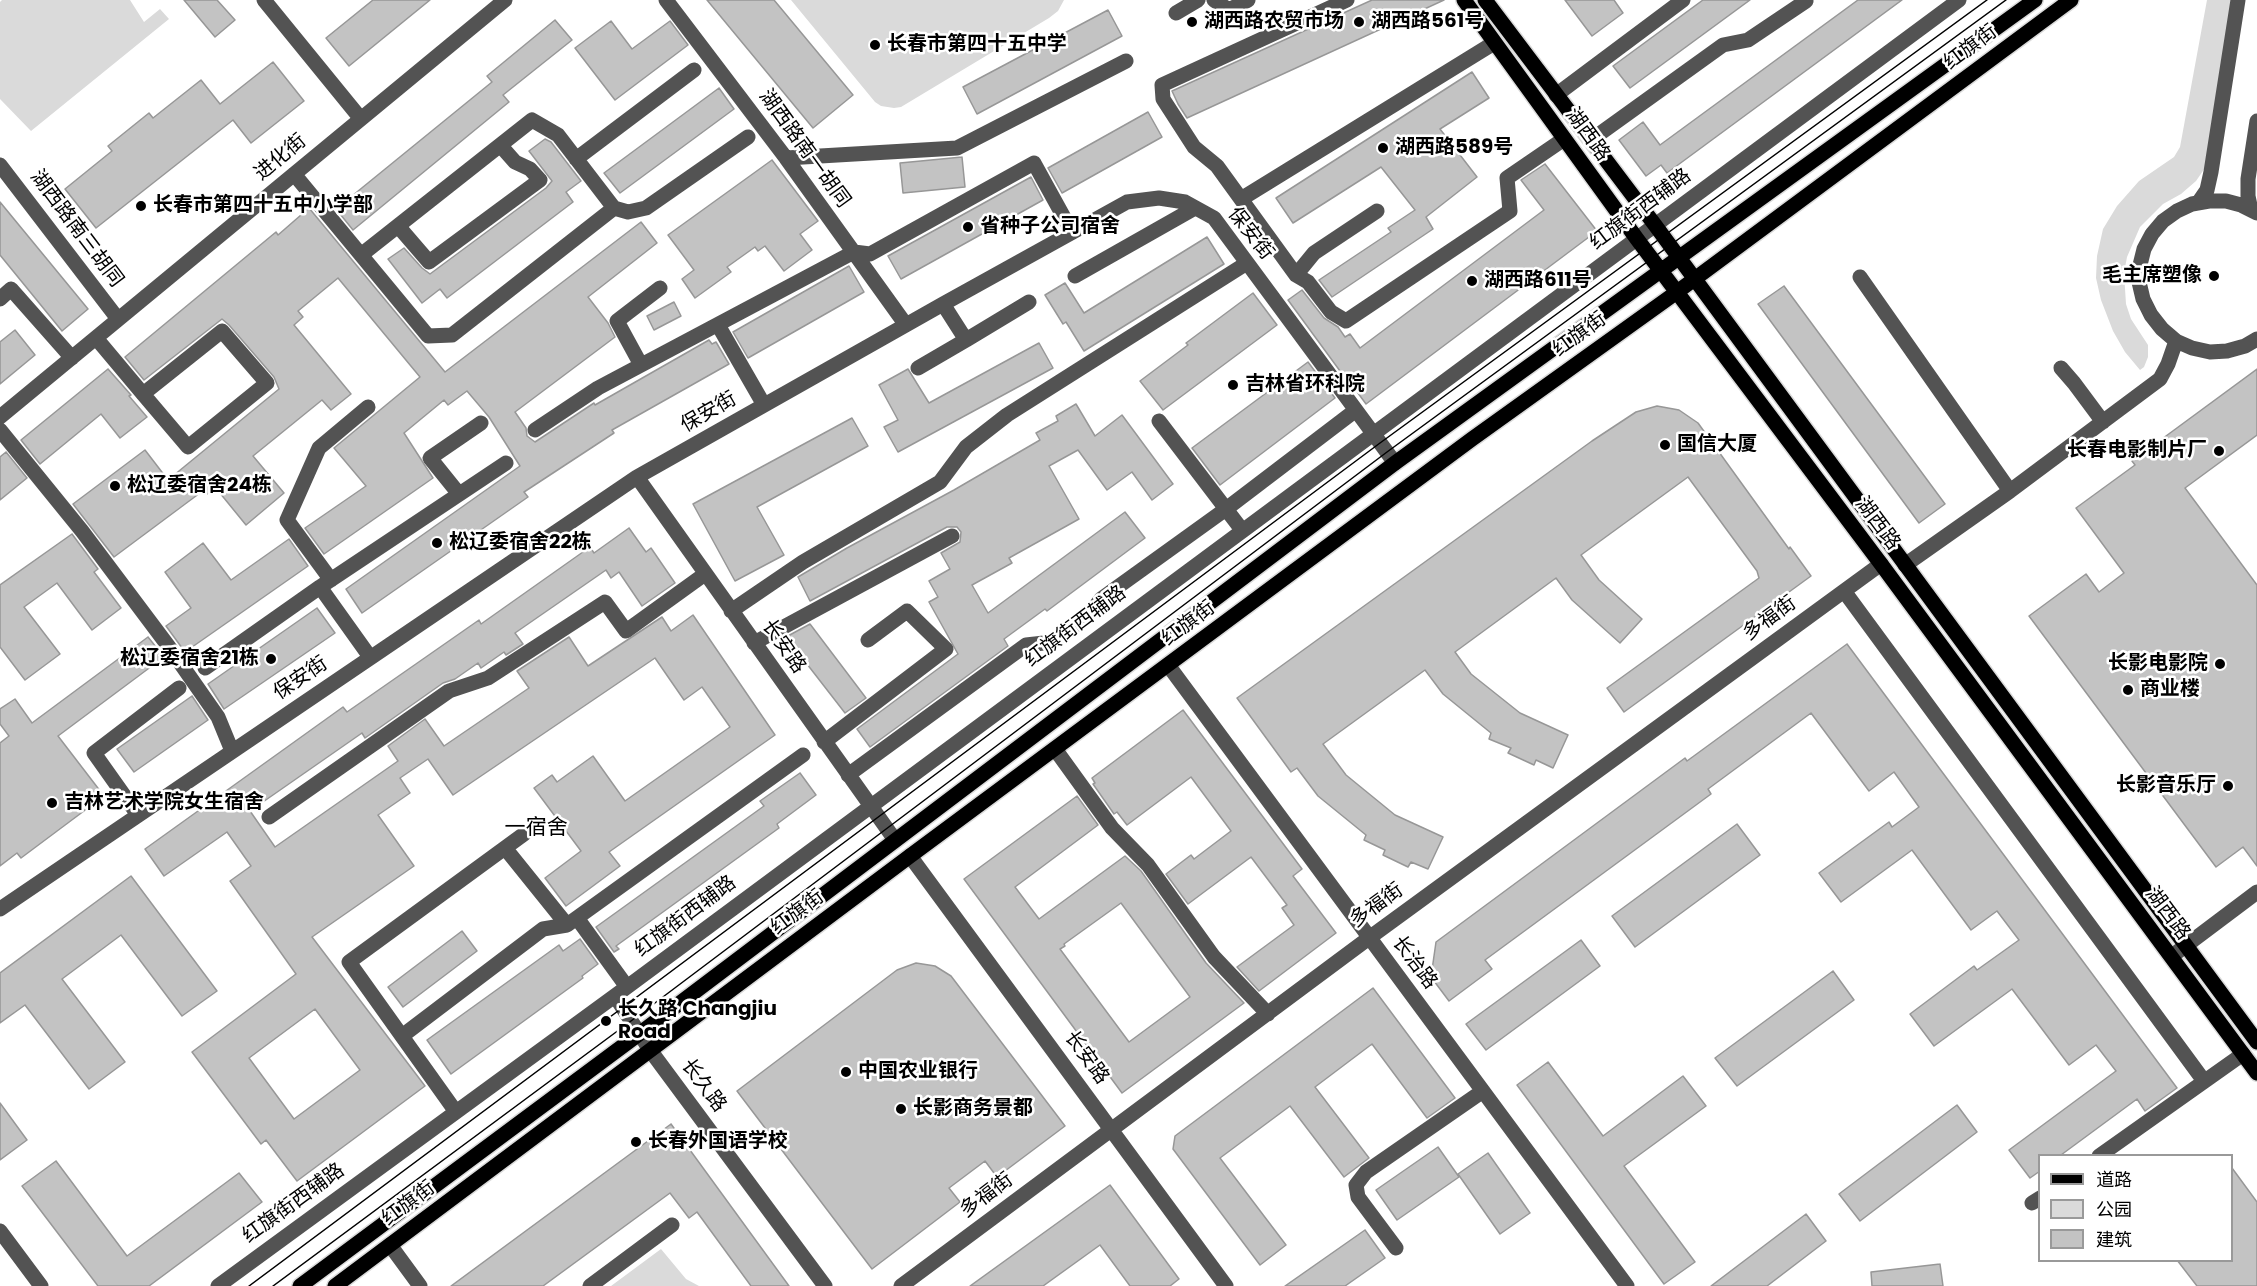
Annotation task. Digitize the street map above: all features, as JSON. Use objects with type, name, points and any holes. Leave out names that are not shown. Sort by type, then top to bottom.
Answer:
[{"type":"main road","name":"湖西路","points":[[1464,0],[1660,271],[1881,564],[2257,1073]]},
{"type":"main road","name":"湖西路","points":[[1485,0],[1680,258],[2257,1042]]},
{"type":"main road","name":"红旗街","points":[[300,1286],[639,1034],[1395,463],[2035,0]]},
{"type":"main road","name":"红旗街","points":[[335,1286],[910,855],[2071,0]]},
{"type":"street","points":[[264,0],[360,119]]},
{"type":"street","name":"进化街","points":[[0,417],[505,0]]},
{"type":"street","name":"湖西路南一胡同","points":[[666,0],[786,158],[906,325]]},
{"type":"street","points":[[1176,13],[1198,0]]},
{"type":"street","points":[[1214,0],[1229,10],[1248,0]]},
{"type":"street","points":[[1347,0],[1162,85],[1163,99],[1194,147],[1217,166],[1296,275],[1308,282],[1331,312],[1346,321],[1510,211],[1507,178],[1564,139]]},
{"type":"street","points":[[1556,95],[1666,5],[1683,0]]},
{"type":"street","name":"红旗街西辅路","points":[[218,1286],[621,991],[1959,0]]},
{"type":"street","points":[[2198,203],[2207,190],[2211,172],[2238,0]]},
{"type":"street","points":[[1591,140],[1723,45],[1748,40],[1806,1]]},
{"type":"street","points":[[1241,199],[1494,43]]},
{"type":"street","points":[[786,158],[957,148],[1126,61]]},
{"type":"street","points":[[576,159],[694,70]]},
{"type":"street","points":[[361,255],[532,120],[558,135],[614,208],[628,212],[646,208],[748,137]]},
{"type":"street","points":[[2254,212],[2248,196],[2248,179],[2257,121]]},
{"type":"street","points":[[398,226],[429,262],[540,180],[530,169],[515,162],[500,145]]},
{"type":"street","points":[[535,430],[598,388],[854,252],[870,254],[1034,163],[1072,232]]},
{"type":"street","points":[[294,174],[428,336],[452,335],[614,208]]},
{"type":"street","name":"湖西路南三胡同","points":[[3,175],[118,319]]},
{"type":"street","name":"保安街","points":[[0,909],[637,477],[1127,202],[1159,198],[1185,202],[1214,218],[1395,463]]},
{"type":"street","points":[[2254,212],[2226,201],[2198,203],[2177,211],[2163,221],[2152,234],[2144,249],[2139,282],[2143,299],[2156,322],[2176,341],[2210,352],[2228,351],[2245,346],[2257,339]]},
{"type":"street","points":[[1075,276],[1195,208]]},
{"type":"street","points":[[1296,275],[1314,253],[1377,211]]},
{"type":"street","points":[[731,611],[803,562],[940,482],[966,447],[1007,415],[1247,263]]},
{"type":"street","points":[[1860,277],[2010,491]]},
{"type":"street","points":[[641,365],[617,321],[660,288]]},
{"type":"street","points":[[0,298],[11,289],[72,358]]},
{"type":"street","points":[[918,368],[1029,302]]},
{"type":"street","points":[[943,304],[966,340]]},
{"type":"street","points":[[718,324],[764,405]]},
{"type":"street","points":[[96,338],[143,394],[188,447],[267,382],[222,331],[143,394]]},
{"type":"street","points":[[1905,565],[2010,491],[2160,379],[2176,341]]},
{"type":"street","points":[[2061,368],[2103,422]]},
{"type":"street","points":[[368,407],[319,448],[287,520],[370,657]]},
{"type":"street","points":[[848,775],[1026,645],[1053,642],[1088,616],[1101,599],[1226,509],[1356,410]]},
{"type":"street","points":[[1159,421],[1242,531]]},
{"type":"street","points":[[459,494],[430,458],[481,423]]},
{"type":"street","points":[[0,430],[82,531],[169,647],[218,717],[232,751]]},
{"type":"street","points":[[205,668],[326,583],[506,463]]},
{"type":"street","name":"长安路","points":[[637,477],[895,840]]},
{"type":"street","points":[[754,643],[952,536]]},
{"type":"street","name":"多福街","points":[[901,1286],[1369,938],[1881,564]]},
{"type":"street","points":[[269,817],[449,691],[488,678],[605,602],[626,630],[705,574]]},
{"type":"street","points":[[1844,591],[2204,1081]]},
{"type":"street","points":[[824,742],[946,649],[907,611],[868,640]]},
{"type":"street","name":"长治路","points":[[1168,665],[1627,1286]]},
{"type":"street","points":[[138,815],[94,753],[179,688]]},
{"type":"street","points":[[1055,749],[1112,828],[1148,865],[1214,957],[1268,1014]]},
{"type":"street","points":[[402,1036],[543,929],[572,922],[803,755]]},
{"type":"street","points":[[456,1112],[349,962],[524,834]]},
{"type":"street","name":"长久路","points":[[505,848],[572,922],[621,991],[639,1034],[650,1050],[825,1286]]},
{"type":"street","name":"长安路","points":[[910,855],[1226,1286]]},
{"type":"street","points":[[2172,956],[2257,892]]},
{"type":"street","points":[[2100,1154],[2243,1054]]},
{"type":"street","points":[[1396,1248],[1358,1197],[1356,1185],[1365,1172],[1483,1091]]},
{"type":"street","points":[[590,1286],[672,1225]]},
{"type":"street","points":[[0,1231],[41,1286]]},
{"type":"street","points":[[390,1245],[420,1286]]},
{"type":"green space","points":[[2,0],[130,0],[144,22],[160,9],[169,19],[31,131],[0,99],[0,2]]},
{"type":"green space","points":[[791,0],[1064,0],[1058,11],[1049,18],[901,107],[894,108],[881,106],[875,102]]},
{"type":"green space","points":[[2207,0],[2231,0],[2207,165],[2196,181],[2181,194],[2163,204],[2140,227],[2127,257],[2124,273],[2126,304],[2131,319],[2148,345],[2148,357],[2144,367],[2140,370],[2125,352],[2113,331],[2101,300],[2096,278],[2097,256],[2103,229],[2117,206],[2139,181],[2174,157],[2180,147]]},
{"type":"green space","points":[[661,1249],[686,1279],[699,1286],[611,1286]]},
{"type":"building","points":[[184,0],[217,0],[235,20],[215,37]]},
{"type":"building","points":[[373,0],[430,0],[349,66],[326,38]]},
{"type":"building","points":[[707,0],[774,0],[853,95],[813,128]]},
{"type":"building","points":[[1372,0],[1444,0],[1187,118],[1178,104],[1172,91]]},
{"type":"building","points":[[1565,0],[1614,0],[1623,13],[1592,36]]},
{"type":"building","points":[[1703,0],[1750,0],[1630,88],[1613,66]]},
{"type":"building","points":[[1858,0],[1902,0],[1667,173],[1661,165],[1646,176],[1619,140],[1643,122],[1660,145]]},
{"type":"building","points":[[1108,10],[1122,36],[977,114],[963,87]]},
{"type":"building","points":[[555,20],[572,40],[503,95],[509,102],[353,230],[336,209],[492,82],[487,76]]},
{"type":"building","points":[[611,21],[632,49],[670,21],[688,45],[615,100],[575,48]]},
{"type":"building","points":[[273,62],[304,101],[251,143],[233,120],[96,228],[65,189],[112,151],[108,146],[149,113],[153,118],[201,80],[220,104]]},
{"type":"building","points":[[1472,72],[1489,98],[1440,129],[1477,177],[1426,217],[1433,229],[1332,297],[1319,280],[1391,232],[1388,228],[1415,210],[1381,167],[1293,223],[1276,198]]},
{"type":"building","points":[[719,88],[734,109],[620,193],[604,173]]},
{"type":"building","points":[[1148,112],[1162,137],[1062,193],[1048,168]]},
{"type":"building","points":[[545,139],[551,142],[581,181],[566,192],[573,202],[447,298],[440,289],[422,303],[388,259],[404,248],[430,274],[546,188],[552,181],[529,151]]},
{"type":"building","points":[[962,157],[965,187],[903,193],[900,163]]},
{"type":"building","points":[[772,160],[818,221],[800,234],[812,250],[784,271],[765,246],[758,251],[755,247],[727,267],[731,272],[695,298],[682,279],[694,270],[668,235]]},
{"type":"building","points":[[1545,164],[1597,231],[1366,404],[1288,300],[1302,290],[1324,318],[1338,327],[1345,337],[1350,334],[1360,348],[1544,210],[1521,180]]},
{"type":"building","name":"省种子公司宿舍","points":[[1031,177],[1043,200],[901,279],[888,256]]},
{"type":"building","points":[[0,202],[88,309],[62,331],[0,255]]},
{"type":"building","points":[[309,208],[445,372],[641,222],[657,243],[588,297],[608,323],[615,337],[515,412],[526,428],[527,436],[535,442],[594,403],[595,405],[709,340],[712,344],[716,342],[729,364],[612,430],[614,433],[524,492],[528,497],[362,613],[346,589],[520,466],[489,417],[467,391],[448,405],[444,400],[404,433],[433,478],[324,554],[305,528],[366,486],[334,448],[420,377],[338,278],[298,311],[303,317],[294,325],[351,394],[331,410],[322,400],[253,456],[284,493],[246,525],[215,487],[207,494],[204,490],[114,557],[73,504],[145,450],[168,480],[279,389],[274,377],[222,319],[144,380],[125,357],[276,232],[278,235]]},
{"type":"building","points":[[1207,237],[1224,264],[1084,351],[1066,322],[1063,324],[1045,295],[1065,283],[1084,313]]},
{"type":"building","points":[[849,266],[864,292],[748,358],[733,332]]},
{"type":"building","points":[[1784,286],[1945,504],[1919,523],[1758,304]]},
{"type":"building","points":[[1253,293],[1277,325],[1163,410],[1140,381]]},
{"type":"building","points":[[674,302],[681,316],[654,330],[647,316]]},
{"type":"building","points":[[15,330],[35,355],[0,384],[0,342]]},
{"type":"building","points":[[1039,343],[1053,368],[898,452],[884,427],[898,420],[879,385],[908,369],[929,403]]},
{"type":"building","points":[[1308,362],[1335,398],[1220,485],[1192,448]]},
{"type":"building","points":[[108,369],[147,417],[120,438],[101,414],[40,464],[21,440]]},
{"type":"building","points":[[2257,369],[2257,435],[2185,488],[2257,585],[2257,866],[2243,847],[2216,867],[2029,616],[2086,574],[2099,592],[2124,573],[2076,508],[2135,465],[2132,461]]},
{"type":"building","points":[[1076,404],[1095,436],[1122,415],[1173,484],[1152,500],[1132,472],[1107,490],[1078,450],[1049,466],[1079,519],[1009,558],[1012,563],[972,585],[988,613],[1125,512],[1145,538],[1047,611],[1045,609],[1004,639],[1008,646],[870,747],[857,729],[958,654],[929,602],[938,597],[929,581],[950,569],[941,553],[960,542],[961,532],[957,527],[947,527],[810,601],[798,577],[1040,440],[1036,433],[1058,421],[1056,416]]},
{"type":"building","points":[[1657,406],[1679,410],[1698,423],[1811,576],[1624,712],[1607,688],[1759,578],[1757,571],[1688,477],[1581,555],[1599,580],[1642,619],[1620,643],[1572,600],[1556,578],[1455,652],[1471,674],[1520,713],[1568,735],[1553,768],[1536,760],[1534,765],[1508,753],[1511,748],[1489,739],[1491,733],[1443,694],[1425,670],[1323,744],[1346,775],[1395,815],[1443,837],[1428,869],[1411,862],[1408,867],[1383,855],[1385,850],[1364,840],[1366,835],[1318,796],[1297,768],[1291,772],[1237,698],[1592,441],[1636,412]]},
{"type":"building","points":[[852,418],[868,446],[757,507],[784,555],[735,581],[693,504]]},
{"type":"building","points":[[6,452],[27,478],[0,500],[0,457]]},
{"type":"building","points":[[629,528],[646,552],[651,548],[675,583],[642,606],[619,572],[611,578],[606,570],[515,633],[523,644],[506,655],[504,652],[481,668],[478,663],[455,679],[443,683],[365,738],[362,733],[250,811],[275,847],[398,761],[388,746],[425,719],[444,746],[529,688],[517,671],[569,637],[588,666],[662,617],[671,631],[693,615],[775,735],[609,852],[620,866],[566,906],[545,878],[581,851],[534,788],[552,775],[557,782],[593,756],[625,801],[730,727],[702,687],[684,700],[655,658],[453,795],[428,759],[400,778],[410,793],[378,815],[414,866],[312,937],[425,1086],[297,1181],[266,1140],[261,1144],[192,1052],[296,974],[230,881],[251,866],[227,832],[164,876],[145,849],[343,707],[347,712],[479,620],[481,624],[590,547],[594,553]],"holes":[[[315,1009],[360,1070],[294,1119],[249,1058]]]},
{"type":"building","points":[[72,534],[98,569],[94,572],[121,608],[92,630],[57,583],[24,607],[60,654],[25,680],[0,647],[0,585]]},
{"type":"building","points":[[289,539],[308,566],[185,652],[166,626],[191,608],[165,572],[203,543],[231,580]]},
{"type":"building","name":"松辽委宿舍21栋","points":[[317,608],[335,633],[224,709],[208,684]]},
{"type":"building","points":[[810,624],[866,698],[845,713],[786,637]]},
{"type":"building","points":[[148,637],[164,657],[58,736],[104,796],[21,858],[17,853],[0,866],[0,743],[9,736],[0,724],[0,709],[15,699],[32,723]]},
{"type":"building","points":[[1847,644],[2177,1088],[2145,1111],[2137,1099],[2062,1154],[2038,1154],[2038,1172],[2030,1178],[2009,1150],[2116,1071],[2096,1045],[2069,1065],[2012,989],[1934,1046],[1910,1014],[1974,966],[1977,970],[2019,940],[1997,911],[1971,930],[1912,850],[1841,902],[1819,873],[1889,822],[1892,827],[1919,807],[1894,772],[1869,791],[1811,713],[1708,789],[1711,794],[1485,960],[1492,969],[1449,1001],[1431,977],[1436,942],[1685,758],[1687,761]]},
{"type":"building","points":[[192,696],[208,720],[134,772],[117,749]]},
{"type":"building","points":[[1183,710],[1302,869],[1293,876],[1336,933],[1259,991],[1237,967],[1294,925],[1282,908],[1287,905],[1251,857],[1188,904],[1166,874],[1191,855],[1194,859],[1231,831],[1191,777],[1127,825],[1117,812],[1114,814],[1093,784],[1095,783],[1092,778]]},
{"type":"building","points":[[800,773],[816,795],[777,824],[779,828],[616,946],[619,949],[614,952],[596,927],[764,806],[760,801]]},
{"type":"building","points":[[1077,796],[1098,825],[1015,887],[1039,919],[1125,856],[1141,871],[1206,963],[1244,1003],[1122,1093],[964,879]],"holes":[[[1121,903],[1190,997],[1129,1042],[1060,949]]]},
{"type":"building","points":[[1737,824],[1760,855],[1635,947],[1612,916]]},
{"type":"building","points":[[131,876],[217,991],[182,1016],[121,935],[62,979],[125,1062],[89,1089],[25,1005],[0,1023],[0,973]]},
{"type":"building","points":[[462,931],[477,951],[403,1007],[388,987]]},
{"type":"building","points":[[580,939],[598,964],[582,976],[583,978],[451,1074],[427,1040],[559,945],[563,951]]},
{"type":"building","points":[[1581,940],[1600,966],[1486,1050],[1466,1024]]},
{"type":"building","name":"长影商务景都","points":[[916,963],[935,966],[951,976],[1065,1126],[997,1177],[985,1161],[949,1188],[960,1202],[872,1269],[737,1091],[897,970]]},
{"type":"building","points":[[1833,971],[1854,1000],[1737,1086],[1715,1058]]},
{"type":"building","points":[[1373,988],[1455,1098],[1427,1118],[1372,1044],[1315,1087],[1369,1158],[1344,1177],[1290,1106],[1220,1158],[1286,1245],[1260,1265],[1173,1149],[1175,1136]]},
{"type":"building","points":[[1548,1062],[1603,1136],[1683,1076],[1706,1106],[1624,1166],[1695,1262],[1664,1284],[1517,1085]]},
{"type":"building","points":[[0,1103],[27,1140],[0,1160]]},
{"type":"building","points":[[1957,1105],[1977,1132],[1860,1221],[1839,1194]]},
{"type":"building","points":[[671,1124],[789,1286],[751,1286],[697,1212],[689,1218],[670,1193],[543,1286],[451,1286]]},
{"type":"building","points":[[1438,1147],[1459,1177],[1397,1220],[1376,1190]]},
{"type":"building","points":[[1488,1153],[1530,1213],[1500,1234],[1458,1174]]},
{"type":"building","points":[[56,1161],[127,1256],[239,1173],[262,1202],[149,1286],[98,1286],[22,1186]]},
{"type":"building","points":[[2233,1169],[2257,1202],[2257,1286],[2197,1286],[2179,1262],[2233,1262]]},
{"type":"building","points":[[1110,1185],[1179,1279],[1170,1286],[1130,1286],[1100,1245],[1043,1286],[970,1286]]},
{"type":"building","points":[[1806,1214],[1826,1241],[1767,1286],[1711,1286]]},
{"type":"building","points":[[1365,1230],[1385,1258],[1345,1286],[1285,1286]]},
{"type":"building","points":[[1940,1264],[1943,1286],[1872,1286],[1871,1272]]},
{"type":"tram line","points":[[249,1286],[1380,443],[1987,0]]},
{"type":"tram line","points":[[273,1286],[631,1021],[1387,452],[2006,0]]},
{"type":"place","name":"湖西路农贸市场","points":[[1192,22]]},
{"type":"place","name":"湖西路561号","points":[[1359,22]]},
{"type":"place","name":"长春市第四十五中学","points":[[875,45]]},
{"type":"place","name":"湖西路589号","points":[[1383,148]]},
{"type":"place","name":"长春市第四十五中小学部","points":[[141,206]]},
{"type":"place","name":"省种子公司宿舍","points":[[968,227]]},
{"type":"place","name":"毛主席塑像","points":[[2214,276]]},
{"type":"place","name":"湖西路611号","points":[[1472,281]]},
{"type":"place","name":"吉林省环科院","points":[[1233,385]]},
{"type":"place","name":"国信大厦","points":[[1665,445]]},
{"type":"place","name":"长春电影制片厂","points":[[2219,451]]},
{"type":"place","name":"松辽委宿舍24栋","points":[[115,486]]},
{"type":"place","name":"松辽委宿舍22栋","points":[[437,543]]},
{"type":"place","name":"松辽委宿舍21栋","points":[[271,659]]},
{"type":"place","name":"长影电影院","points":[[2220,664]]},
{"type":"place","name":"商业楼","points":[[2128,690]]},
{"type":"place","name":"长影音乐厅","points":[[2228,786]]},
{"type":"place","name":"吉林艺术学院女生宿舍","points":[[52,803]]},
{"type":"place","name":"长久路 Changjiu Road","points":[[606,1021]]},
{"type":"place","name":"中国农业银行","points":[[846,1072]]},
{"type":"place","name":"长影商务景都","points":[[901,1109]]},
{"type":"place","name":"长春外国语学校","points":[[636,1142]]},
{"type":"district","name":"一宿舍","points":[[536,829]]}]
